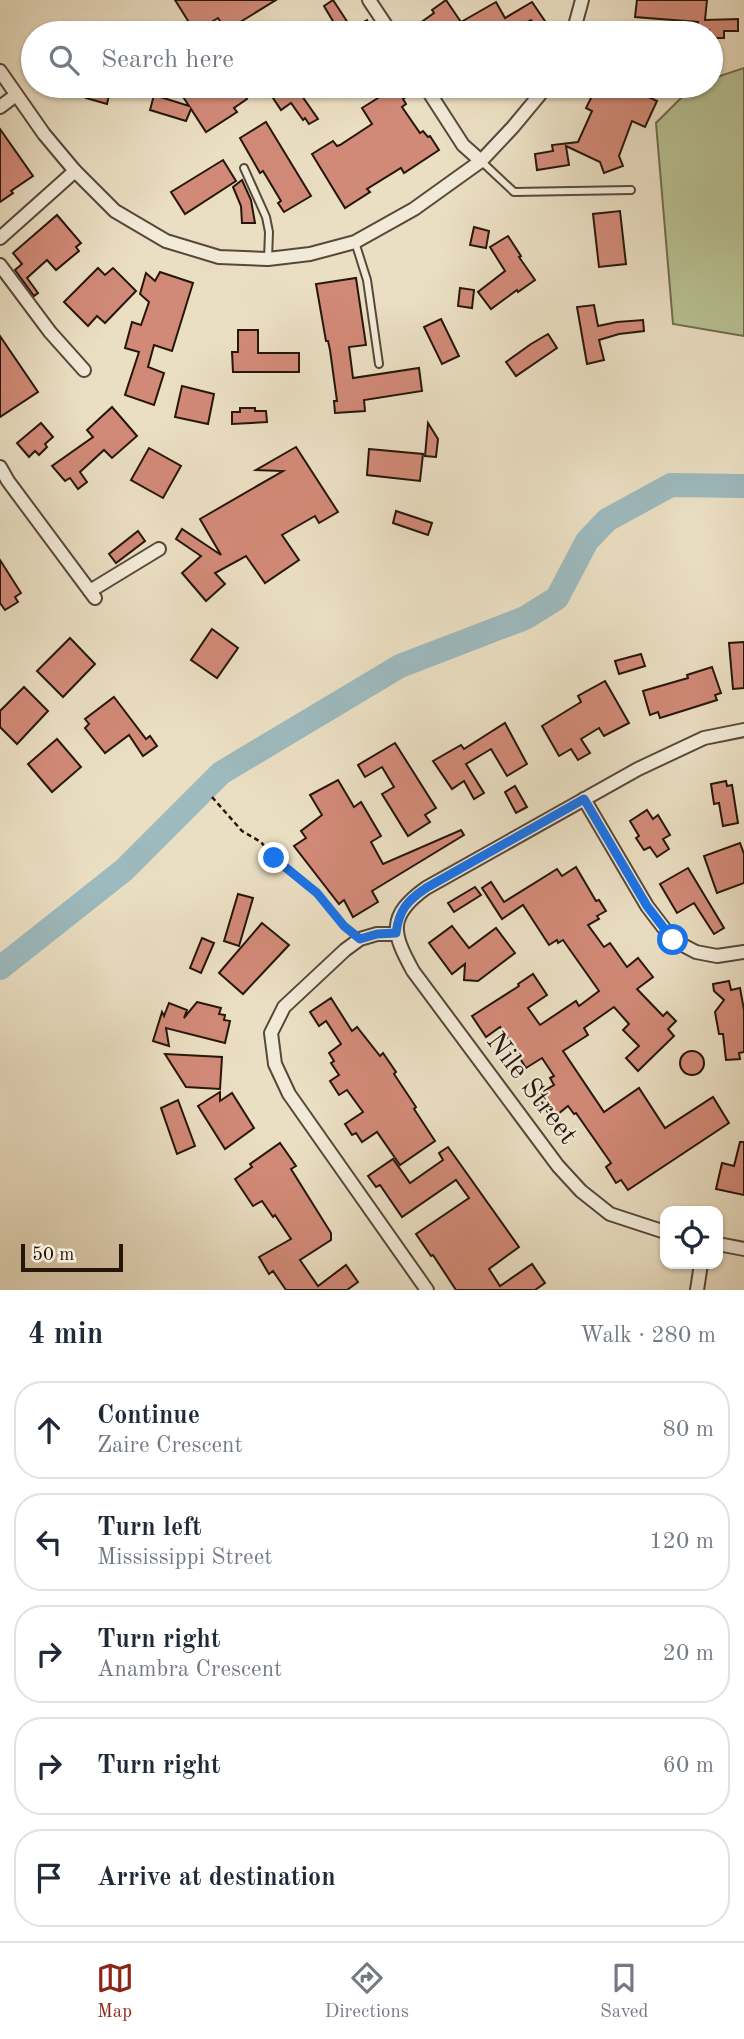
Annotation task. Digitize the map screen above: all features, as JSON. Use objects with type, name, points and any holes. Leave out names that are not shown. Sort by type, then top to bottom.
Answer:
[{"type":"street","points":[[369,0],[383,21]]},
{"type":"street","points":[[576,21],[582,0]]},
{"type":"street","points":[[0,71],[44,134],[75,171],[115,211],[166,241],[219,257],[268,259],[310,254],[355,242],[414,209],[481,161],[537,98]]},
{"type":"street","points":[[0,107],[16,95]]},
{"type":"street","points":[[433,98],[463,145],[481,161]]},
{"type":"street","points":[[0,238],[75,171]]},
{"type":"street","points":[[0,265],[50,332],[84,369]]},
{"type":"street","points":[[0,467],[4,484],[93,594],[159,549]]},
{"type":"street","points":[[427,1290],[289,1094],[275,1064],[271,1033],[284,1007],[360,939],[377,934],[396,933],[398,917],[418,893],[638,769],[704,738],[744,730]]},
{"type":"street","points":[[584,799],[647,906],[673,940],[696,952],[718,956],[744,952]]},
{"type":"street","name":"Nile Street","points":[[396,933],[413,971],[573,1183],[610,1214],[660,1229]]},
{"type":"street","points":[[723,1245],[744,1250]]},
{"type":"street","points":[[696,1290],[700,1269]]},
{"type":"lane","points":[[481,161],[514,192],[631,190]]},
{"type":"lane","points":[[244,168],[266,217],[269,232],[268,259]]},
{"type":"lane","points":[[355,242],[367,280],[379,364]]},
{"type":"path","points":[[212,797],[242,831],[261,842],[274,858],[317,893],[344,926],[360,939]]},
{"type":"green space","points":[[744,68],[744,336],[673,324],[656,123],[681,98],[723,98],[723,75]]},
{"type":"building","points":[[175,0],[276,0],[242,21],[220,21],[218,18],[213,21],[188,21]]},
{"type":"building","points":[[333,0],[347,21],[333,21],[324,6]]},
{"type":"building","points":[[446,0],[460,21],[423,21],[434,13],[432,10]]},
{"type":"building","points":[[637,0],[707,0],[705,20],[738,19],[738,31],[724,31],[723,38],[723,21],[635,17]]},
{"type":"building","points":[[496,2],[505,18],[532,2],[545,21],[463,21]]},
{"type":"building","points":[[86,98],[108,98],[107,104]]},
{"type":"building","points":[[153,98],[164,98],[189,106],[184,98],[247,99],[234,108],[237,112],[206,132],[191,109],[186,121],[150,110]]},
{"type":"building","points":[[273,98],[303,98],[318,119],[309,124],[291,103],[281,110]]},
{"type":"building","points":[[378,98],[404,98],[406,104],[402,107],[420,133],[423,131],[430,136],[439,150],[404,173],[401,168],[367,189],[370,192],[345,208],[312,154],[333,141],[337,146],[340,145],[372,124],[362,108]]},
{"type":"building","points":[[591,98],[651,98],[657,101],[645,127],[632,121],[619,156],[623,166],[604,173],[600,162],[566,146],[569,165],[537,170],[535,154],[553,151],[552,145],[578,142],[592,111],[586,108]]},
{"type":"building","points":[[266,122],[311,196],[284,212],[278,203],[281,201],[263,171],[260,173],[240,138]]},
{"type":"building","points":[[0,129],[33,176],[0,202]]},
{"type":"building","points":[[223,160],[236,181],[185,214],[171,192]]},
{"type":"building","points":[[242,180],[251,200],[255,223],[242,223],[241,206],[233,187]]},
{"type":"building","points":[[620,211],[626,264],[599,267],[593,214]]},
{"type":"building","points":[[57,215],[81,243],[76,247],[79,251],[56,270],[47,260],[27,278],[38,293],[34,296],[15,270],[22,264],[13,253]]},
{"type":"building","points":[[474,227],[489,231],[486,248],[470,245]]},
{"type":"building","points":[[508,236],[535,280],[491,309],[478,292],[505,271],[490,247]]},
{"type":"building","points":[[98,268],[105,275],[113,268],[136,291],[105,323],[97,316],[88,326],[64,302]]},
{"type":"building","points":[[160,272],[193,283],[172,351],[154,345],[148,367],[164,373],[154,405],[125,395],[139,352],[125,348],[132,322],[141,325],[149,302],[140,294],[146,273],[155,281]]},
{"type":"building","points":[[356,278],[366,345],[349,347],[353,378],[419,368],[422,391],[364,400],[365,411],[335,413],[334,401],[337,401],[330,350],[316,284]]},
{"type":"building","points":[[460,288],[474,290],[472,308],[458,306]]},
{"type":"building","points":[[594,305],[598,326],[643,320],[644,331],[599,340],[604,360],[587,364],[577,307]]},
{"type":"building","points":[[441,319],[459,356],[442,364],[424,327]]},
{"type":"building","points":[[238,330],[258,330],[258,353],[299,353],[299,372],[233,372],[232,352],[238,352]]},
{"type":"building","points":[[548,334],[557,348],[516,376],[506,362]]},
{"type":"building","points":[[0,336],[38,392],[0,417]]},
{"type":"building","points":[[182,386],[214,394],[208,424],[175,417]]},
{"type":"building","points":[[112,407],[137,436],[112,458],[104,450],[80,472],[87,482],[78,489],[70,478],[65,481],[52,466],[93,437],[87,430]]},
{"type":"building","points":[[240,408],[266,411],[267,422],[232,424],[232,412],[240,412]]},
{"type":"building","points":[[41,423],[53,437],[39,455],[35,451],[29,457],[17,443]]},
{"type":"building","points":[[428,423],[438,439],[436,457],[425,456]]},
{"type":"building","points":[[296,447],[338,512],[319,523],[315,516],[282,535],[299,560],[265,583],[246,556],[215,573],[225,584],[206,601],[182,573],[201,556],[176,539],[182,529],[221,555],[200,519],[283,471],[256,470]]},
{"type":"building","points":[[149,448],[181,466],[163,498],[131,480]]},
{"type":"building","points":[[369,449],[423,454],[420,481],[367,475]]},
{"type":"building","points":[[396,511],[432,523],[428,535],[393,523]]},
{"type":"building","points":[[138,531],[145,541],[116,563],[109,554]]},
{"type":"building","points":[[0,560],[21,593],[15,597],[18,602],[5,610],[0,603]]},
{"type":"building","points":[[212,629],[238,648],[217,678],[191,660]]},
{"type":"building","points":[[70,638],[95,664],[63,697],[37,671]]},
{"type":"building","points":[[744,642],[744,688],[733,689],[729,643]]},
{"type":"building","points":[[641,654],[645,666],[619,674],[615,661]]},
{"type":"building","points":[[712,667],[721,693],[715,695],[717,700],[660,718],[658,712],[650,715],[643,691],[688,678],[687,675]]},
{"type":"building","points":[[605,681],[629,723],[604,736],[599,728],[581,739],[590,753],[578,760],[571,749],[559,756],[542,726],[581,702],[578,696]]},
{"type":"building","points":[[24,687],[48,711],[17,744],[0,727],[0,711]]},
{"type":"building","points":[[114,697],[146,739],[150,736],[157,746],[143,756],[129,735],[105,753],[85,728],[89,724],[85,719]]},
{"type":"building","points":[[505,723],[527,764],[507,776],[491,749],[466,764],[484,793],[474,799],[464,781],[452,789],[433,761],[461,745],[464,749]]},
{"type":"building","points":[[57,739],[81,767],[52,792],[28,764]]},
{"type":"building","points":[[395,743],[436,808],[425,815],[430,822],[408,836],[382,794],[394,787],[382,767],[365,777],[358,765]]},
{"type":"building","points":[[338,780],[354,807],[361,802],[381,836],[371,842],[383,864],[461,830],[464,835],[372,891],[378,902],[353,917],[344,900],[339,904],[294,846],[306,838],[301,831],[322,815],[310,795]]},
{"type":"building","points":[[726,781],[727,786],[732,785],[738,823],[723,826],[719,803],[714,804],[711,784]]},
{"type":"building","points":[[515,786],[527,807],[516,813],[505,792]]},
{"type":"building","points":[[647,810],[653,819],[658,815],[670,835],[663,839],[669,849],[657,857],[650,847],[644,850],[630,821]]},
{"type":"building","points":[[740,843],[744,854],[744,883],[717,893],[704,856]]},
{"type":"building","points":[[576,867],[596,901],[599,900],[606,911],[588,925],[604,947],[610,943],[627,967],[638,958],[653,977],[637,989],[663,1016],[667,1012],[676,1021],[668,1029],[674,1036],[638,1071],[626,1058],[639,1046],[623,1030],[629,1024],[614,1007],[584,1028],[588,1035],[563,1051],[604,1112],[639,1088],[665,1128],[713,1097],[729,1123],[628,1190],[621,1180],[616,1183],[606,1167],[611,1163],[576,1113],[568,1106],[552,1119],[537,1095],[554,1085],[550,1078],[554,1076],[542,1058],[526,1068],[500,1027],[486,1037],[472,1016],[533,974],[547,995],[528,1008],[540,1025],[576,1001],[579,1006],[599,991],[563,940],[549,945],[523,905],[502,919],[482,888],[491,882],[504,902],[557,869],[562,876]]},
{"type":"building","points":[[688,868],[724,928],[714,934],[694,903],[677,913],[660,884]]},
{"type":"building","points":[[475,887],[481,895],[454,912],[448,903]]},
{"type":"building","points":[[238,894],[253,898],[239,946],[224,941]]},
{"type":"building","points":[[262,923],[289,945],[243,994],[219,973]]},
{"type":"building","points":[[452,926],[469,948],[496,928],[515,953],[478,981],[464,980],[465,964],[452,974],[429,943]]},
{"type":"building","points":[[202,938],[214,943],[201,973],[190,968]]},
{"type":"building","points":[[729,981],[731,990],[740,988],[744,1010],[744,1052],[739,1053],[740,1059],[726,1060],[723,1034],[719,1034],[715,1012],[724,1000],[714,991],[713,984]]},
{"type":"building","points":[[331,998],[352,1031],[357,1027],[380,1056],[383,1053],[435,1141],[400,1165],[377,1132],[362,1142],[356,1133],[352,1135],[345,1124],[363,1112],[347,1090],[339,1095],[330,1081],[339,1075],[331,1063],[334,1061],[329,1053],[341,1044],[326,1021],[319,1026],[310,1012]]},
{"type":"building","points":[[197,1002],[221,1008],[219,1014],[225,1015],[224,1020],[230,1021],[225,1043],[166,1028],[169,1046],[153,1041],[162,1012],[164,1016],[169,1003],[187,1010],[184,1018]]},
{"type":"building","points":[[692,1051],[703,1058],[704,1063],[697,1074],[692,1075],[681,1068],[680,1063],[687,1052]]},
{"type":"building","points":[[165,1054],[222,1057],[220,1089],[186,1087]]},
{"type":"building","points":[[220,1092],[220,1101],[232,1093],[254,1128],[225,1149],[198,1106]]},
{"type":"building","points":[[178,1100],[195,1146],[177,1154],[161,1108]]},
{"type":"building","points":[[740,1142],[744,1142],[744,1195],[716,1189],[722,1163],[734,1166]]},
{"type":"building","points":[[280,1143],[296,1166],[291,1169],[331,1233],[331,1240],[300,1260],[318,1286],[346,1265],[358,1282],[347,1290],[286,1290],[273,1271],[269,1274],[259,1257],[291,1239],[262,1201],[253,1206],[235,1179],[252,1167],[250,1164]]},
{"type":"building","points":[[448,1147],[519,1247],[489,1269],[500,1286],[532,1264],[545,1283],[535,1290],[456,1290],[433,1255],[431,1256],[416,1234],[469,1198],[456,1180],[402,1217],[380,1185],[376,1187],[368,1176],[393,1159],[410,1183],[443,1160],[439,1153]]},
{"type":"waterway","points":[[0,968],[124,870],[221,773],[400,666],[525,618],[557,598],[587,541],[607,520],[671,485],[744,486]]},
{"type":"route","points":[[274,858],[317,893],[344,926],[360,939],[377,934],[396,933],[398,917],[411,899],[426,888],[584,799],[647,906],[673,940]]}]
